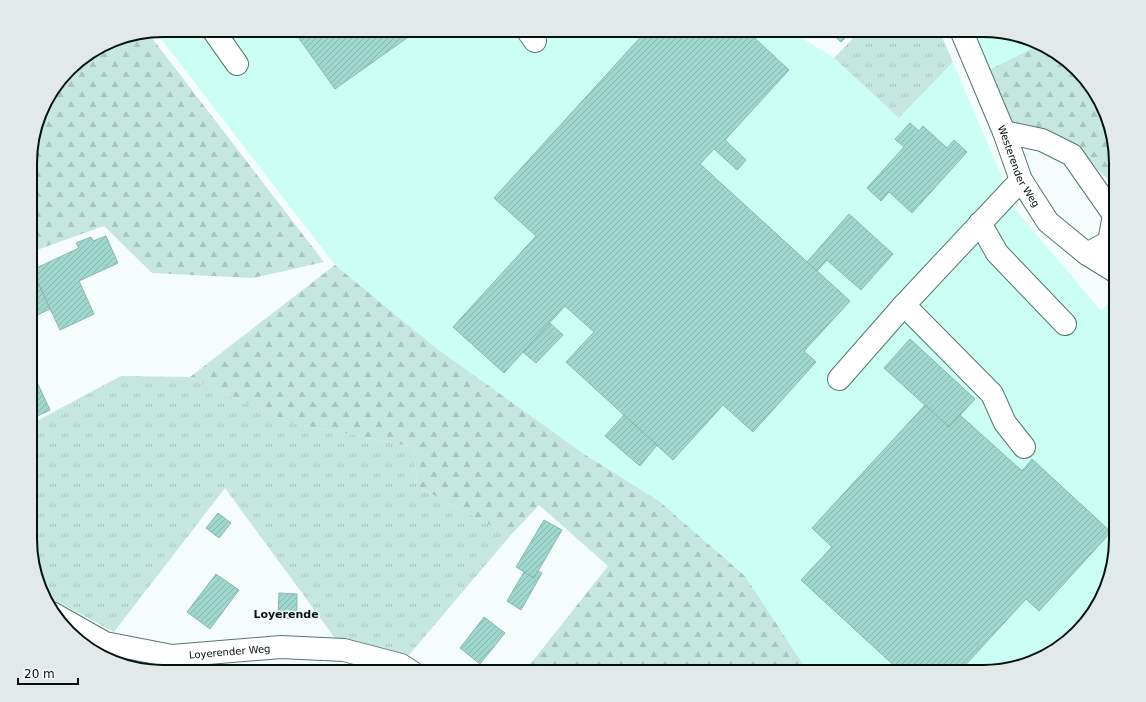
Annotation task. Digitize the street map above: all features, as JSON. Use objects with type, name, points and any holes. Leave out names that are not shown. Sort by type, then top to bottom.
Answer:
[{"type":"street","points":[[218,37],[237,64]]},
{"type":"street","name":"Westerender Weg","points":[[964,37],[1004,132],[1021,180],[1048,222],[1087,254],[1109,268]]},
{"type":"street","points":[[1004,132],[1042,140],[1072,155],[1109,208]]},
{"type":"street","points":[[839,379],[904,305],[1021,180]]},
{"type":"street","points":[[980,223],[997,253],[1065,324]]},
{"type":"street","points":[[1087,254],[1109,242]]},
{"type":"street","points":[[904,305],[992,394],[1005,423],[1024,447]]},
{"type":"street","name":"Loyerender Weg","points":[[68,622],[106,643],[172,656],[281,647],[344,650],[400,665]]},
{"type":"shaded area","points":[[160,37],[800,37],[834,58],[899,118],[953,62],[1016,210],[1101,311],[1109,302],[1109,548],[1107,564],[1096,595],[1078,622],[1066,634],[1039,652],[1008,663],[992,665],[803,665],[745,576],[659,501],[584,454],[436,348],[335,265]]},
{"type":"shaded area","points":[[973,37],[1000,38],[1016,41],[1033,48],[987,71]]},
{"type":"green space","points":[[151,37],[324,262],[253,278],[152,273],[104,226],[37,250],[37,163],[41,130],[58,93],[80,68],[100,54],[115,47],[138,39]]},
{"type":"green space","points":[[854,37],[942,37],[953,62],[899,118],[834,58]]},
{"type":"green space","points":[[1033,48],[1046,54],[1066,68],[1088,93],[1102,122],[1107,138],[1109,154],[1109,181],[1079,150],[1009,125],[987,71]]},
{"type":"green space","points":[[335,265],[436,348],[584,454],[659,501],[745,576],[803,665],[530,665],[608,566],[539,505],[510,536],[417,486],[414,447],[288,422],[190,377]]},
{"type":"green space","points":[[121,376],[190,377],[288,422],[414,447],[417,486],[510,536],[409,655],[337,641],[225,488],[114,632],[52,599],[44,580],[39,564],[37,539],[37,421]]},
{"type":"green space","points":[[87,640],[161,662],[160,665],[130,661],[100,648]]},
{"type":"building","points":[[298,37],[408,37],[335,89]]},
{"type":"building","points":[[641,37],[754,37],[789,70],[725,140],[746,160],[737,170],[714,149],[700,164],[850,301],[804,351],[816,362],[753,432],[723,405],[673,460],[566,362],[594,332],[565,306],[504,373],[453,327],[536,236],[494,198]]},
{"type":"building","points":[[836,37],[846,37],[841,42]]},
{"type":"building","points":[[910,123],[919,131],[923,126],[947,148],[954,140],[967,152],[912,213],[889,192],[881,201],[867,188],[904,147],[895,139]]},
{"type":"building","points":[[849,214],[893,254],[861,290],[827,260],[817,271],[807,262]]},
{"type":"building","points":[[106,236],[118,263],[79,281],[94,314],[60,330],[37,281],[37,268],[79,248],[76,243],[91,237],[93,241]]},
{"type":"building","points":[[37,281],[50,309],[37,315]]},
{"type":"building","points":[[550,323],[563,335],[536,363],[523,352]]},
{"type":"building","points":[[910,339],[975,399],[949,427],[884,368]]},
{"type":"building","points":[[37,382],[50,410],[37,416]]},
{"type":"building","points":[[925,405],[949,427],[960,415],[1022,471],[1032,459],[1109,530],[1109,534],[1039,611],[1026,599],[965,665],[893,665],[801,580],[832,547],[812,528]]},
{"type":"building","points":[[624,415],[657,445],[640,466],[605,436]]},
{"type":"building","points":[[218,513],[231,523],[219,538],[206,528]]},
{"type":"building","points":[[544,520],[562,530],[534,578],[516,567]]},
{"type":"building","points":[[538,571],[542,573],[521,610],[507,601],[524,572],[534,578]]},
{"type":"building","points":[[216,574],[239,590],[210,629],[187,612]]},
{"type":"building","points":[[279,593],[297,594],[297,619],[278,618]]},
{"type":"building","points":[[484,617],[505,633],[480,664],[460,648]]},
{"type":"district","name":"Loyerende","points":[[286,614]]}]
